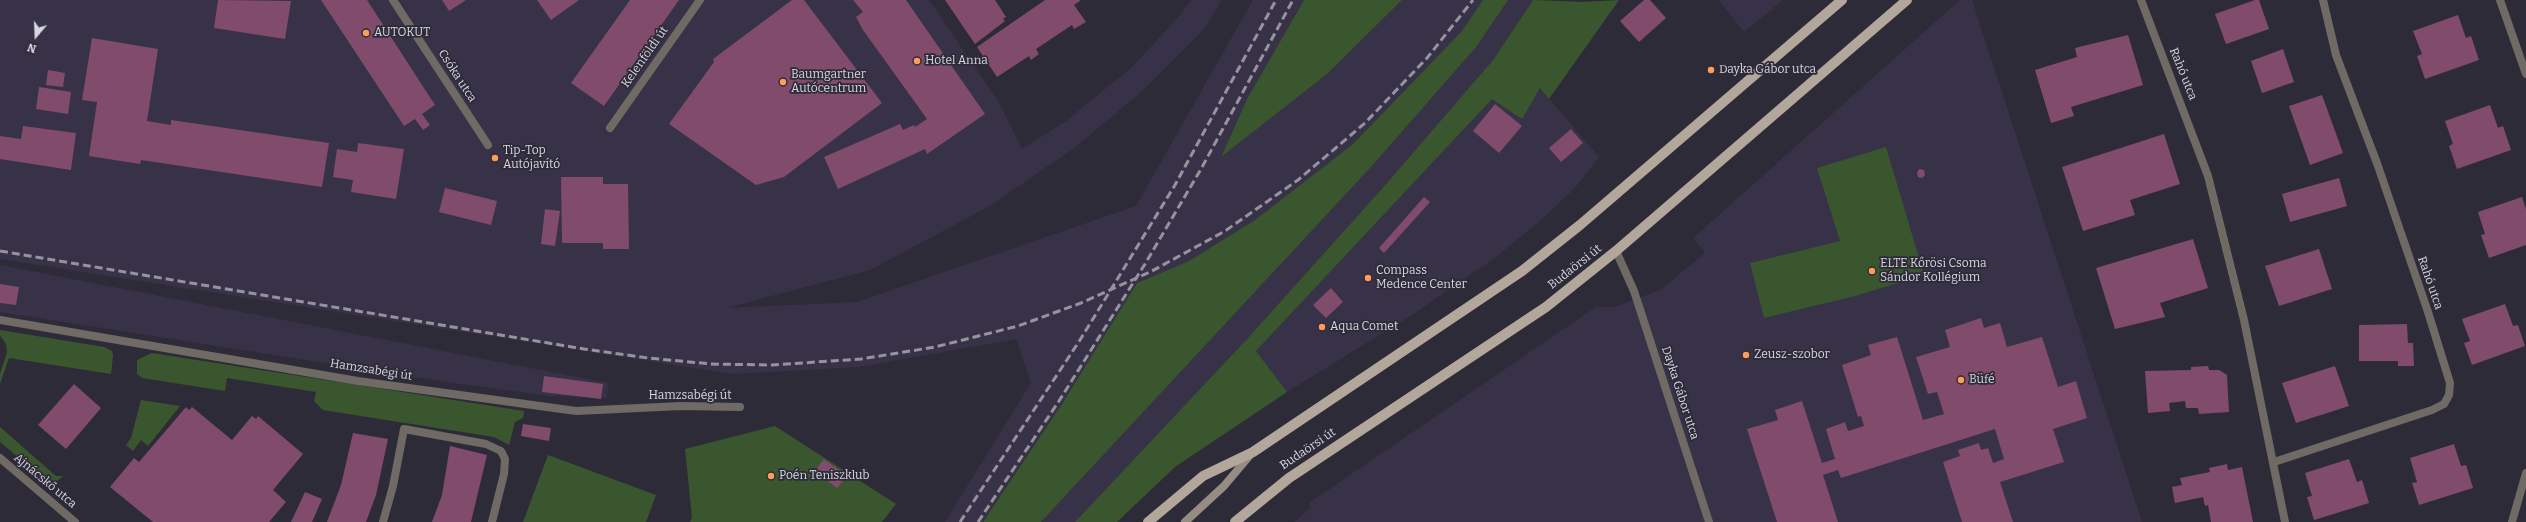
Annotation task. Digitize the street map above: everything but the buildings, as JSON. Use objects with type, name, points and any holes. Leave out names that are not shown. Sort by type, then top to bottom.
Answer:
[{"type":"main road","points":[[1148,522],[1203,476],[1253,452],[1522,271],[1586,220],[1842,0]]},
{"type":"main road","name":"Budaörsi út","points":[[1235,522],[1289,478],[1510,332],[1616,251],[1907,0]]},
{"type":"main road","points":[[1185,522],[1224,486],[1253,452]]},
{"type":"street","name":"Csóka utca","points":[[393,0],[488,145]]},
{"type":"street","name":"Kelenföldi út","points":[[610,128],[700,0]]},
{"type":"street","name":"Rahó utca","points":[[2141,0],[2208,176],[2244,320],[2285,522]]},
{"type":"street","name":"Rahó utca","points":[[2274,462],[2432,410],[2444,404],[2450,395],[2450,383],[2428,312],[2378,166],[2336,56],[2323,0]]},
{"type":"street","points":[[2500,0],[2526,74]]},
{"type":"street","name":"Dayka Gábor utca","points":[[1616,251],[1634,291],[1709,522]]},
{"type":"street","name":"Hamzsabégi út","points":[[0,320],[358,381],[576,411],[681,406],[740,408]]},
{"type":"street","points":[[383,522],[393,486],[404,430],[486,444],[500,451],[505,459],[504,474],[492,522]]},
{"type":"street","name":"Ajnácskő utca","points":[[0,458],[76,522]]},
{"type":"street","points":[[2512,522],[2526,473]]},
{"type":"shaded area","points":[[0,0],[929,0],[998,101],[1022,149],[1066,121],[1132,67],[1182,13],[1191,0],[1222,0],[1203,30],[1140,93],[1073,149],[988,207],[870,270],[726,308],[857,302],[1136,206],[1253,0],[1304,0],[1247,99],[1221,156],[1327,74],[1402,0],[1483,0],[1462,31],[1353,144],[1255,220],[1189,261],[1137,283],[1062,404],[983,522],[945,522],[1031,383],[1016,339],[859,367],[732,374],[0,259]]},
{"type":"shaded area","points":[[1508,0],[1533,0],[1493,60],[1387,183],[1247,339],[1075,522],[1041,522],[1371,167],[1477,46]]},
{"type":"shaded area","points":[[1719,0],[1783,0],[1744,32]]},
{"type":"shaded area","name":"ELTE Kőrösi Csoma Sándor Kollégium","points":[[1960,0],[1972,0],[2142,522],[1294,522],[1311,508],[1309,503],[1596,307],[1615,307],[1660,290],[1705,253],[1693,238]]},
{"type":"shaded area","points":[[1540,88],[1599,157],[1575,188],[1541,220],[1496,257],[1412,315],[1287,392],[1256,351],[1492,99]]},
{"type":"shaded area","points":[[0,265],[608,383],[607,398],[551,396],[446,382],[0,312]]},
{"type":"green space","points":[[1304,0],[1402,0],[1327,74],[1221,157],[1247,99]]},
{"type":"green space","points":[[1483,0],[1508,0],[1477,46],[1371,167],[1041,522],[983,522],[1062,404],[1137,283],[1189,261],[1255,220],[1353,144],[1462,31]]},
{"type":"green space","points":[[1533,0],[1583,2],[1619,0],[1549,99],[1540,88],[1522,119],[1492,99],[1256,351],[1287,392],[1175,467],[1117,522],[1075,522],[1247,339],[1387,183],[1493,60]]},
{"type":"green space","points":[[1886,147],[1924,275],[1855,296],[1764,318],[1750,263],[1840,241],[1817,168]]},
{"type":"green space","points":[[0,330],[104,347],[112,351],[113,356],[111,374],[9,358],[0,384],[0,374],[7,352],[6,344],[0,335]]},
{"type":"green space","points":[[152,353],[524,411],[523,418],[515,422],[509,445],[494,437],[323,410],[314,401],[316,392],[227,378],[225,391],[142,378],[137,374],[137,360]]},
{"type":"green space","points":[[141,400],[180,406],[148,446],[141,440],[133,451],[126,445],[131,438]]},
{"type":"green space","name":"Poén Teniszklub","points":[[775,426],[896,504],[882,522],[690,522],[692,518],[685,449]]},
{"type":"green space","points":[[0,427],[56,476],[63,476],[55,483],[46,481],[0,442]]},
{"type":"green space","points":[[548,455],[656,495],[646,522],[523,522]]},
{"type":"railway","points":[[960,522],[1080,340],[1175,185],[1276,0]]},
{"type":"railway","points":[[978,522],[1059,401],[1145,264],[1201,169],[1293,0]]},
{"type":"railway","points":[[0,251],[584,349],[648,358],[711,364],[772,365],[861,359],[935,347],[1018,326],[1081,303],[1152,271],[1225,231],[1298,180],[1365,123],[1427,58],[1473,0]]},
{"type":"place","name":"AUTOKUT","points":[[366,33]]},
{"type":"place","name":"Hotel Anna","points":[[917,61]]},
{"type":"place","name":"Dayka Gábor utca","points":[[1711,70]]},
{"type":"place","name":"Baumgartner Autócentrum","points":[[783,82]]},
{"type":"place","name":"Tip-Top Autójavító","points":[[495,158]]},
{"type":"place","name":"ELTE Kőrösi Csoma Sándor Kollégium","points":[[1872,271]]},
{"type":"place","name":"Compass Medence Center","points":[[1368,278]]},
{"type":"place","name":"Aqua Comet","points":[[1322,327]]},
{"type":"place","name":"Zeusz-szobor","points":[[1746,355]]},
{"type":"place","name":"Büfé","points":[[1961,380]]},
{"type":"place","name":"Poén Teniszklub","points":[[771,476]]}]
